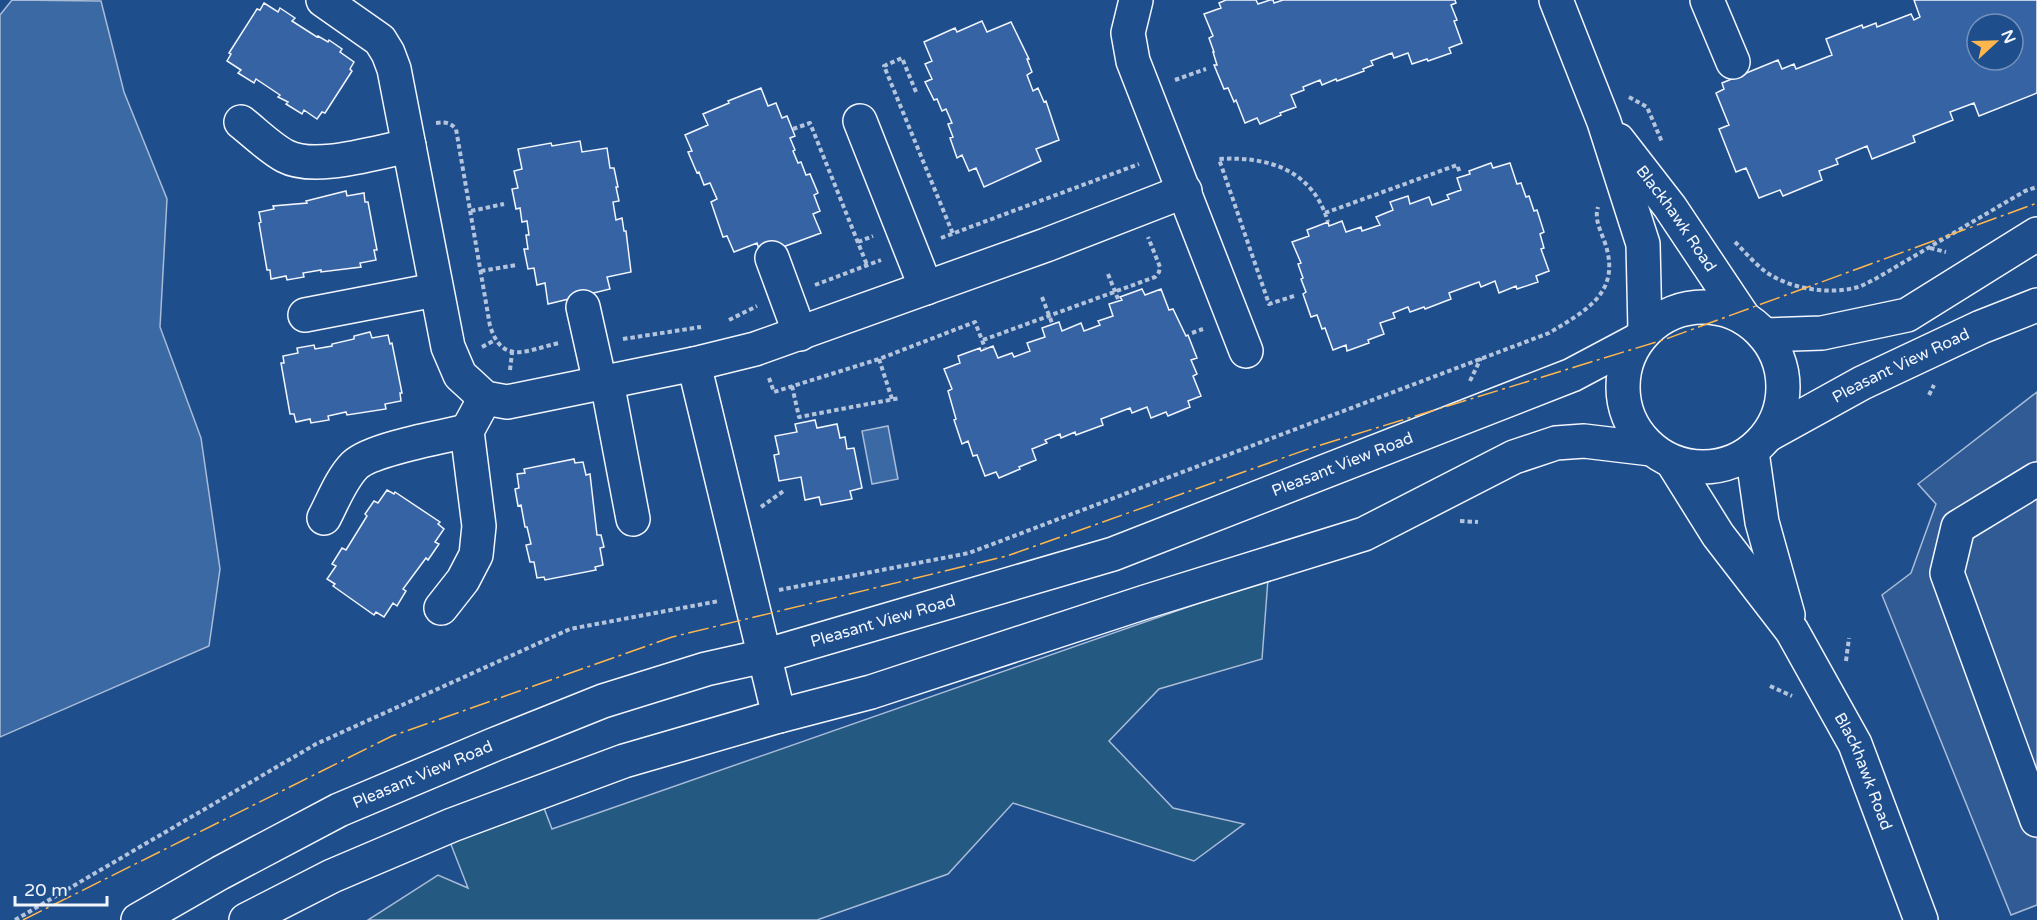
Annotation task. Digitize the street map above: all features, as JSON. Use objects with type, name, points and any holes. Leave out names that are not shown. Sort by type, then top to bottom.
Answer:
[{"type":"main road","points":[[323,0],[380,40],[388,53],[419,135],[435,290],[448,347],[460,375],[485,398],[507,402],[694,364],[755,349],[1046,245],[1185,191]]},
{"type":"main road","points":[[1136,0],[1128,33],[1133,61],[1246,351]]},
{"type":"main road","name":"Blackhawk Road","points":[[1556,0],[1604,122],[1643,244],[1641,336]]},
{"type":"main road","points":[[1707,0],[1733,62]]},
{"type":"main road","points":[[860,121],[926,288]]},
{"type":"main road","points":[[241,122],[285,156],[303,162],[327,162],[419,135]]},
{"type":"main road","name":"Blackhawk Road","points":[[1604,122],[1670,207],[1754,326]]},
{"type":"main road","points":[[1662,456],[1633,429],[1624,404],[1623,378],[1630,352],[1641,336],[1666,315],[1692,307],[1719,308],[1754,326],[1822,333],[1907,315],[2037,234]]},
{"type":"main road","points":[[772,258],[800,334]]},
{"type":"main road","points":[[305,315],[435,290]]},
{"type":"main road","name":"Pleasant View Road","points":[[1760,443],[1862,383],[1982,327],[2037,305]]},
{"type":"main road","points":[[583,307],[603,383],[633,519]]},
{"type":"main road","points":[[246,920],[332,876],[452,825],[624,761],[779,716],[871,693],[1145,602],[1364,534],[1514,457],[1556,442],[1584,441],[1662,456],[1700,469],[1726,466],[1760,443],[1781,411],[1784,384],[1778,358],[1754,326]]},
{"type":"main road","name":"Pleasant View Road","points":[[138,920],[220,873],[339,810],[603,700],[706,669],[764,656],[1113,554],[1572,375],[1641,336]]},
{"type":"main road","points":[[694,364],[779,716]]},
{"type":"main road","points":[[441,608],[463,580],[476,555],[479,526],[466,431],[485,398]]},
{"type":"main road","points":[[324,518],[355,465],[370,455],[466,431]]},
{"type":"main road","name":"Blackhawk Road","points":[[1760,443],[1762,522],[1792,631]]},
{"type":"main road","name":"Blackhawk Road","points":[[1662,456],[1718,535],[1792,631],[1855,744],[1921,920]]},
{"type":"main road","points":[[2037,479],[1958,527],[1947,573],[2037,820]]},
{"type":"path","points":[[916,92],[902,58],[884,66],[953,234]]},
{"type":"path","points":[[419,135],[447,122],[456,129],[490,326],[495,340],[503,350],[512,353],[572,341],[591,344],[710,325]]},
{"type":"path","points":[[793,129],[810,123],[867,265]]},
{"type":"path","points":[[1294,296],[1269,304],[1219,159],[1251,159],[1287,170],[1310,186],[1328,222]]},
{"type":"path","points":[[936,240],[1148,161]]},
{"type":"path","points":[[1325,213],[1457,165],[1460,173]]},
{"type":"path","points":[[1729,236],[1758,266],[1778,279],[1826,291],[1843,290],[1860,286],[1882,275],[2025,191],[2037,187]]},
{"type":"path","points":[[471,211],[504,204]]},
{"type":"path","points":[[771,592],[969,553],[1549,333],[1596,302],[1608,284],[1609,255],[1595,215]]},
{"type":"path","points":[[983,340],[1155,277],[1160,267],[1147,235],[1158,231]]},
{"type":"path","points":[[721,323],[742,315],[760,304],[883,259]]},
{"type":"path","points":[[481,271],[516,265]]},
{"type":"path","points":[[1108,274],[1118,299]]},
{"type":"path","points":[[1042,297],[1052,323]]},
{"type":"path","points":[[767,372],[774,392],[879,359],[975,322],[985,348]]},
{"type":"path","points":[[1192,333],[1208,327]]},
{"type":"path","points":[[879,359],[892,399]]},
{"type":"path","points":[[792,386],[800,417],[900,398]]},
{"type":"path","points":[[752,511],[762,507],[785,490]]},
{"type":"path","points":[[15,920],[316,744],[570,629],[720,601]]},
{"type":"shaded area","points":[[12,0],[101,1],[124,92],[167,199],[160,327],[201,438],[220,569],[209,646],[0,737],[0,15]]},
{"type":"shaded area","points":[[2037,392],[2037,905],[2011,915],[1882,595],[1911,573],[1936,504],[1918,484]]},
{"type":"shaded area","points":[[888,426],[898,479],[872,484],[862,431]]},
{"type":"shaded area","points":[[1268,579],[1262,659],[1159,689],[1109,741],[1173,808],[1244,824],[1194,861],[1013,803],[948,874],[817,920],[368,920],[438,875],[468,888],[450,842],[544,808],[552,829]]},
{"type":"building","points":[[1226,0],[1256,0],[1258,4],[1270,0],[1274,3],[1283,0],[1455,0],[1456,3],[1451,5],[1462,43],[1449,48],[1451,53],[1412,64],[1408,53],[1394,58],[1392,53],[1371,61],[1373,65],[1363,69],[1364,71],[1322,85],[1320,80],[1303,87],[1304,90],[1291,95],[1296,107],[1280,113],[1281,115],[1260,124],[1257,118],[1245,123],[1236,100],[1234,102],[1228,88],[1224,89],[1214,65],[1217,65],[1209,38],[1213,36],[1204,14],[1221,8],[1219,3]]},
{"type":"building","points":[[1914,0],[2037,0],[2037,93],[1979,116],[1974,103],[1950,112],[1953,120],[1913,136],[1915,142],[1872,159],[1867,146],[1836,159],[1838,164],[1819,171],[1822,180],[1783,196],[1780,190],[1759,198],[1746,168],[1736,172],[1719,129],[1729,125],[1716,93],[1724,89],[1722,83],[1778,60],[1782,69],[1794,64],[1796,69],[1832,55],[1826,39],[1862,25],[1863,28],[1876,23],[1877,27],[1911,14],[1914,20],[1920,17]]},
{"type":"building","points":[[264,3],[278,12],[280,8],[295,18],[292,21],[317,37],[328,42],[329,40],[342,49],[340,52],[354,62],[350,69],[352,71],[325,113],[322,112],[317,119],[304,110],[302,114],[286,104],[288,102],[278,97],[280,95],[256,79],[254,83],[238,73],[241,70],[227,61],[231,54],[229,53],[257,9],[260,10]]},
{"type":"building","points":[[982,21],[987,32],[1011,22],[1029,59],[1027,59],[1032,72],[1027,75],[1033,91],[1038,88],[1044,102],[1046,101],[1059,140],[1036,149],[1041,161],[984,187],[976,168],[969,171],[962,155],[957,158],[948,124],[952,123],[946,109],[942,111],[925,82],[932,79],[925,64],[932,61],[924,42],[955,28],[957,32]]},
{"type":"building","points":[[761,88],[768,106],[776,103],[782,118],[787,116],[795,136],[790,138],[795,150],[793,151],[806,175],[810,174],[818,193],[814,195],[820,211],[813,214],[821,233],[761,255],[757,243],[734,252],[727,236],[723,237],[711,202],[717,199],[710,183],[704,185],[699,172],[697,173],[688,152],[692,151],[685,135],[708,125],[703,114]]},
{"type":"building","points":[[580,141],[582,152],[607,148],[610,168],[614,168],[618,187],[616,187],[619,201],[613,202],[616,220],[622,218],[624,231],[626,231],[631,272],[607,277],[610,289],[548,304],[545,283],[537,285],[534,268],[528,269],[524,249],[528,249],[527,221],[522,222],[520,208],[516,209],[512,189],[518,188],[514,171],[522,169],[518,149]]},
{"type":"building","points":[[1491,163],[1493,168],[1510,163],[1517,184],[1521,183],[1534,211],[1537,210],[1544,232],[1540,234],[1544,248],[1541,249],[1549,271],[1536,276],[1538,282],[1517,289],[1516,286],[1499,293],[1495,281],[1481,287],[1479,282],[1449,293],[1451,299],[1425,309],[1424,307],[1410,312],[1408,307],[1393,313],[1395,318],[1380,323],[1384,334],[1368,340],[1369,343],[1347,351],[1346,345],[1333,350],[1325,328],[1322,329],[1317,315],[1311,317],[1303,294],[1306,292],[1298,264],[1301,263],[1292,242],[1309,236],[1307,230],[1328,222],[1329,226],[1342,221],[1346,232],[1361,227],[1362,231],[1380,225],[1376,217],[1393,210],[1390,202],[1408,196],[1410,204],[1429,197],[1432,205],[1449,199],[1447,195],[1461,190],[1457,178]]},
{"type":"building","points":[[346,191],[347,196],[364,193],[365,202],[368,202],[377,250],[374,250],[376,260],[360,263],[361,267],[303,273],[304,277],[287,280],[286,276],[271,279],[270,270],[267,270],[259,212],[274,209],[273,206],[307,203],[306,201]]},
{"type":"building","points":[[1142,289],[1145,295],[1161,289],[1169,310],[1173,309],[1186,336],[1188,335],[1197,358],[1191,360],[1197,374],[1193,376],[1201,396],[1188,401],[1190,407],[1168,416],[1166,412],[1151,418],[1147,407],[1132,413],[1130,408],[1101,419],[1103,425],[1076,435],[1075,432],[1061,438],[1060,434],[1045,440],[1047,443],[1032,449],[1036,460],[1019,467],[1020,469],[999,478],[996,472],[985,476],[977,455],[973,456],[968,441],[962,444],[948,391],[952,389],[944,369],[960,363],[958,356],[980,348],[981,351],[993,346],[998,358],[1012,353],[1014,357],[1030,351],[1027,343],[1045,337],[1042,328],[1059,322],[1062,331],[1081,323],[1084,331],[1100,325],[1098,321],[1113,316],[1109,304],[1122,300],[1120,297]]},
{"type":"building","points":[[370,332],[372,338],[388,335],[390,344],[392,343],[402,393],[400,393],[401,401],[385,404],[386,409],[347,415],[346,412],[328,416],[329,420],[311,423],[310,419],[296,422],[294,414],[290,414],[281,363],[284,363],[283,356],[298,353],[297,348],[314,345],[315,349],[332,346],[332,344],[354,339],[354,336]]},
{"type":"building","points":[[815,420],[817,428],[837,424],[840,438],[845,437],[847,449],[854,448],[862,488],[850,491],[852,499],[821,505],[819,497],[805,500],[801,477],[779,481],[774,455],[779,454],[775,436],[797,432],[795,424]]},
{"type":"building","points":[[574,459],[575,463],[583,462],[586,475],[590,474],[597,535],[601,535],[604,547],[600,548],[603,565],[595,567],[596,570],[545,580],[544,577],[537,578],[534,562],[530,562],[526,545],[531,544],[527,527],[525,527],[521,505],[518,506],[515,489],[519,488],[517,474],[525,473],[524,469]]},
{"type":"building","points":[[387,490],[394,494],[395,492],[440,522],[438,524],[444,529],[435,542],[439,544],[403,589],[406,591],[397,606],[393,603],[384,617],[376,612],[374,615],[333,586],[335,584],[327,579],[336,566],[332,564],[342,548],[346,550],[367,516],[365,514],[374,501],[378,503]]},
{"type":"power","points":[[23,920],[392,736],[672,637],[1007,556],[1311,448],[1666,339],[2037,203]]}]
